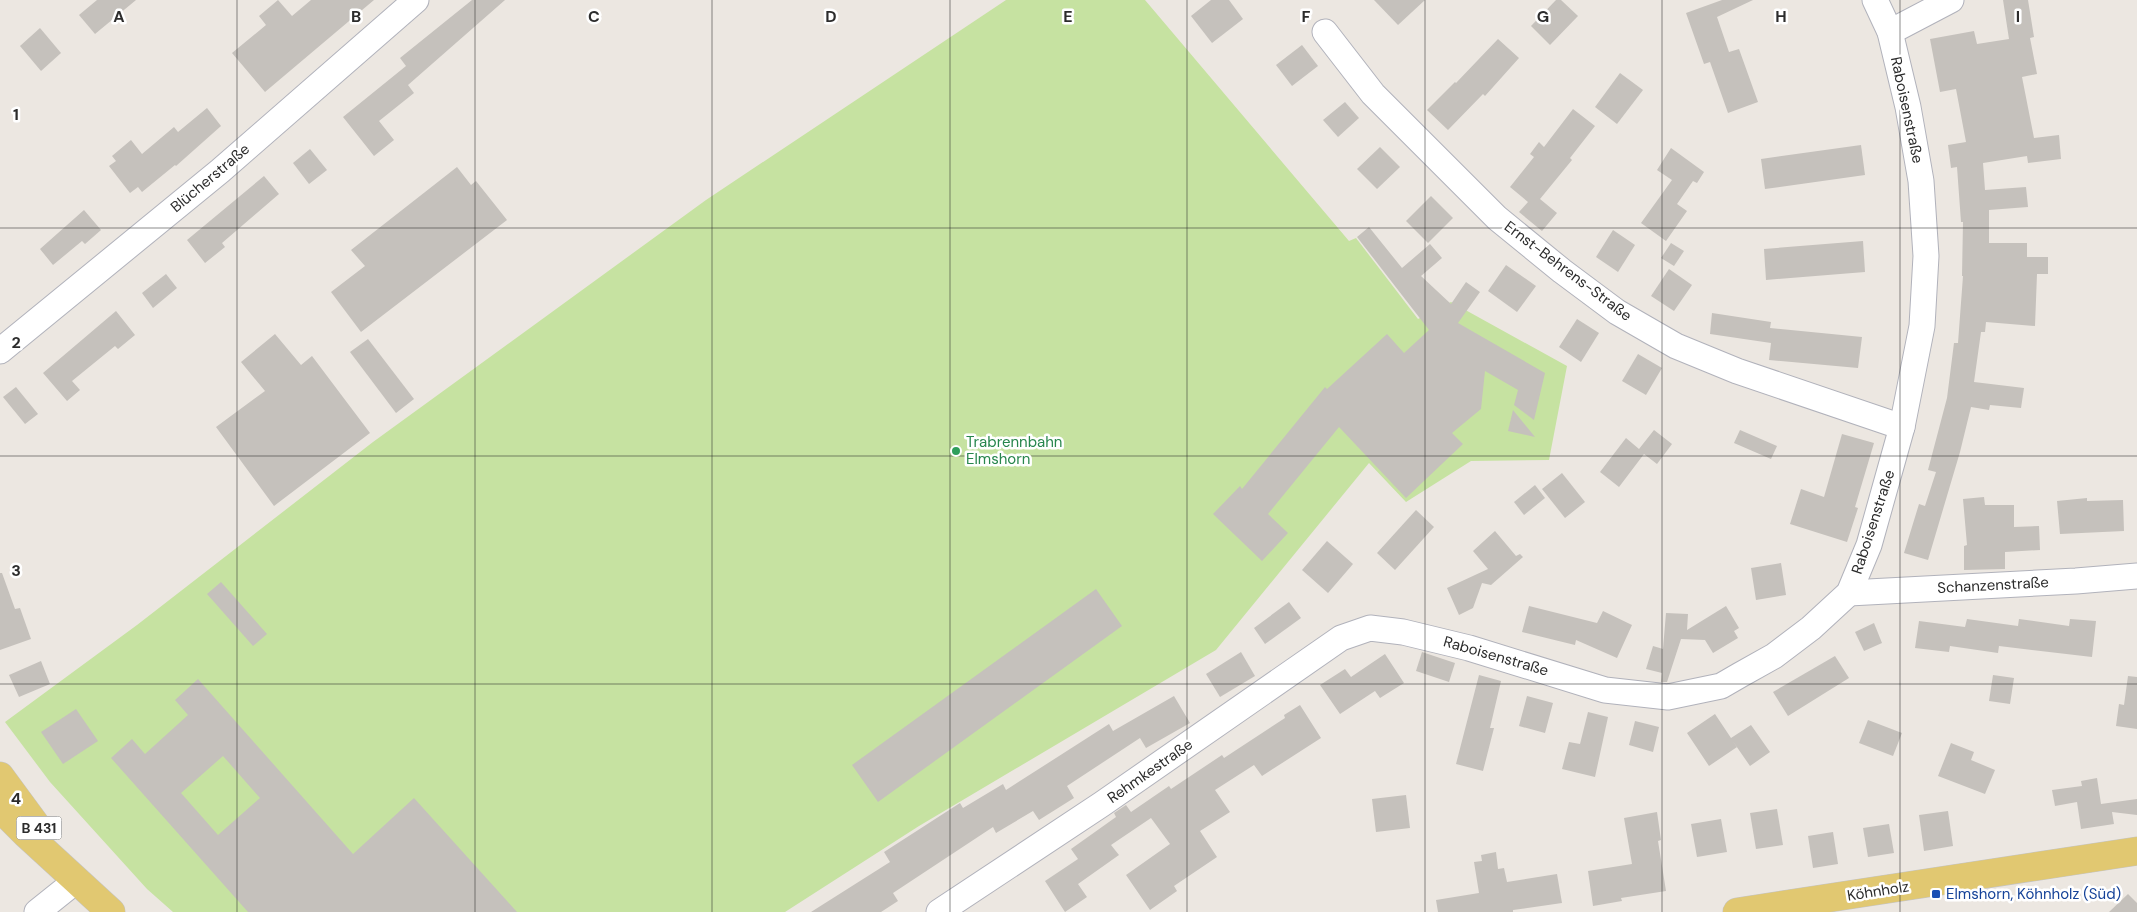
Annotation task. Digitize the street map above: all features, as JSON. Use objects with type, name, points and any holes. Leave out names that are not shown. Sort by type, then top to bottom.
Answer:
[{"type":"main road","name":"B 431","points":[[0,776],[77,880]]},
{"type":"main road","name":"B 431","points":[[0,808],[111,912]]},
{"type":"main road","name":"Köhnholz","points":[[1737,912],[1782,909],[2137,851]]},
{"type":"street","name":"Blücherstraße","points":[[0,351],[220,171],[416,0]]},
{"type":"street","name":"Raboisenstraße","points":[[1341,638],[1370,628],[1403,632],[1460,645],[1605,690],[1668,697],[1720,686],[1774,656],[1811,628],[1849,593],[1869,545],[1902,428],[1922,326],[1926,256],[1921,181],[1908,107],[1890,32],[1875,0]]},
{"type":"street","points":[[1890,32],[1951,0]]},
{"type":"street","name":"Ernst-Behrens-Straße","points":[[1325,32],[1373,94],[1497,218],[1562,271],[1617,312],[1676,346],[1737,371],[1902,428]]},
{"type":"street","name":"Schanzenstraße","points":[[1849,593],[2137,576]]},
{"type":"street","name":"Rehmkestraße","points":[[953,908],[1341,638]]},
{"type":"street","points":[[37,912],[77,880]]},
{"type":"green space","name":"Trabrennbahn Elmshorn","points":[[1006,0],[1145,0],[1349,241],[1356,238],[1418,319],[1451,302],[1567,366],[1549,460],[1471,461],[1406,502],[1369,463],[1216,650],[919,826],[785,912],[173,912],[147,889],[50,782],[5,722],[137,625],[373,442],[706,200]]},
{"type":"building","points":[[97,0],[136,0],[95,34],[79,15]]},
{"type":"building","points":[[278,0],[292,16],[311,0],[374,0],[265,92],[232,53],[266,25],[259,16]]},
{"type":"building","points":[[472,0],[505,0],[408,85],[414,93],[379,121],[394,140],[374,156],[343,117],[406,66],[400,58]]},
{"type":"building","points":[[1211,0],[1229,0],[1243,19],[1212,43],[1191,16]]},
{"type":"building","points":[[1374,0],[1425,0],[1398,25]]},
{"type":"building","points":[[1556,0],[1561,0],[1578,16],[1550,45],[1531,26]]},
{"type":"building","points":[[1722,0],[1753,0],[1717,17],[1729,52],[1739,49],[1758,102],[1728,113],[1710,62],[1704,64],[1686,13]]},
{"type":"building","points":[[2003,0],[2028,0],[2034,37],[2030,38],[2037,74],[2022,77],[2034,138],[2059,135],[2061,159],[2028,163],[2027,156],[1983,163],[1985,190],[2026,187],[2028,207],[1989,210],[1989,243],[2027,243],[2027,257],[2048,257],[2048,274],[2037,274],[2035,326],[1986,322],[1985,332],[1981,332],[1974,382],[2024,388],[2021,408],[1990,405],[1989,410],[1971,407],[1960,452],[1928,560],[1904,553],[1919,504],[1925,506],[1936,472],[1928,470],[1947,398],[1954,343],[1958,343],[1963,276],[1963,222],[1961,222],[1957,167],[1951,168],[1948,145],[1966,142],[1956,89],[1940,92],[1930,39],[1974,31],[1977,44],[2009,39]]},
{"type":"building","points":[[40,28],[61,53],[41,71],[20,46]]},
{"type":"building","points":[[1498,39],[1519,58],[1485,96],[1483,94],[1448,130],[1427,110]]},
{"type":"building","points":[[1302,45],[1318,66],[1292,86],[1276,65]]},
{"type":"building","points":[[1620,73],[1643,90],[1617,124],[1595,107]]},
{"type":"building","points":[[1345,102],[1359,118],[1338,137],[1323,120]]},
{"type":"building","points":[[207,108],[221,126],[176,166],[142,192],[138,187],[130,193],[109,166],[116,161],[112,156],[131,140],[142,154],[174,127],[178,132]]},
{"type":"building","points":[[1573,109],[1595,126],[1570,158],[1572,160],[1540,199],[1557,213],[1542,231],[1519,212],[1528,202],[1510,187],[1534,157],[1530,154],[1539,142],[1544,147]]},
{"type":"building","points":[[1861,145],[1865,175],[1765,189],[1761,159]]},
{"type":"building","points":[[1380,147],[1400,167],[1377,189],[1357,169]]},
{"type":"building","points":[[1671,148],[1704,172],[1697,183],[1693,181],[1677,204],[1687,211],[1666,241],[1641,223],[1672,180],[1657,170]]},
{"type":"building","points":[[310,149],[327,170],[309,184],[293,163]]},
{"type":"building","points":[[457,167],[471,185],[476,181],[507,220],[361,332],[331,292],[365,266],[351,250]]},
{"type":"building","points":[[264,176],[279,194],[222,243],[225,247],[205,263],[187,240]]},
{"type":"building","points":[[1431,196],[1453,218],[1428,243],[1406,221]]},
{"type":"building","points":[[84,210],[101,230],[85,244],[82,241],[53,265],[40,249]]},
{"type":"building","points":[[1369,227],[1402,268],[1430,244],[1442,258],[1421,276],[1451,304],[1466,282],[1480,292],[1458,323],[1545,373],[1534,420],[1514,405],[1518,390],[1485,371],[1481,409],[1452,433],[1463,444],[1406,498],[1339,427],[1268,514],[1288,533],[1262,561],[1213,514],[1240,486],[1242,489],[1325,387],[1327,389],[1387,334],[1404,353],[1429,330],[1357,237]]},
{"type":"building","points":[[1613,230],[1635,245],[1618,272],[1596,257]]},
{"type":"building","points":[[1863,241],[1865,272],[1766,280],[1764,249]]},
{"type":"building","points":[[1671,243],[1684,251],[1674,266],[1661,258]]},
{"type":"building","points":[[1506,265],[1536,286],[1517,312],[1488,291]]},
{"type":"building","points":[[1669,269],[1692,285],[1674,311],[1651,296]]},
{"type":"building","points":[[166,274],[177,288],[153,308],[142,293]]},
{"type":"building","points":[[116,311],[135,335],[118,349],[115,346],[72,381],[80,390],[67,401],[43,373]]},
{"type":"building","points":[[1712,313],[1771,322],[1770,328],[1862,337],[1858,368],[1769,360],[1771,343],[1710,334]]},
{"type":"building","points":[[1577,319],[1599,333],[1581,362],[1559,347]]},
{"type":"building","points":[[275,334],[301,365],[312,356],[370,433],[274,506],[216,427],[265,391],[241,362]]},
{"type":"building","points":[[368,339],[414,399],[396,413],[350,352]]},
{"type":"building","points":[[1638,354],[1662,368],[1646,395],[1622,381]]},
{"type":"building","points":[[16,387],[38,414],[25,424],[3,397]]},
{"type":"building","points":[[1513,410],[1535,437],[1508,431]]},
{"type":"building","points":[[1654,430],[1672,444],[1657,464],[1644,454],[1619,487],[1600,472],[1626,438],[1639,449]]},
{"type":"building","points":[[1740,430],[1777,446],[1771,459],[1734,443]]},
{"type":"building","points":[[1842,434],[1874,443],[1855,507],[1858,508],[1847,542],[1790,524],[1801,489],[1824,497]]},
{"type":"building","points":[[1562,473],[1585,502],[1565,518],[1542,489]]},
{"type":"building","points":[[1535,485],[1545,498],[1524,515],[1514,502]]},
{"type":"building","points":[[1984,497],[1985,505],[2014,505],[2014,527],[2039,526],[2040,550],[2005,552],[2005,569],[1964,570],[1964,546],[1967,545],[1963,499]]},
{"type":"building","points":[[2087,498],[2087,501],[2123,500],[2124,531],[2060,534],[2057,501]]},
{"type":"building","points":[[1416,510],[1434,527],[1395,570],[1377,553]]},
{"type":"building","points":[[1495,531],[1516,556],[1520,554],[1523,557],[1491,585],[1482,583],[1473,608],[1459,615],[1447,588],[1488,569],[1473,551]]},
{"type":"building","points":[[1327,541],[1353,564],[1328,593],[1302,570]]},
{"type":"building","points":[[1781,563],[1786,595],[1756,600],[1751,568]]},
{"type":"building","points":[[0,573],[2,573],[15,609],[20,608],[31,639],[0,650]]},
{"type":"building","points":[[221,582],[267,634],[253,646],[207,594]]},
{"type":"building","points":[[1096,589],[1122,626],[878,802],[852,765]]},
{"type":"building","points":[[1289,602],[1301,618],[1265,644],[1254,628]]},
{"type":"building","points":[[1529,606],[1597,623],[1603,611],[1632,625],[1617,658],[1576,640],[1575,645],[1522,632]]},
{"type":"building","points":[[1726,606],[1739,628],[1734,631],[1738,638],[1713,653],[1705,640],[1681,639],[1667,682],[1661,682],[1662,673],[1646,669],[1653,646],[1663,649],[1666,613],[1688,614],[1687,630]]},
{"type":"building","points":[[1967,619],[2018,626],[2019,619],[2069,626],[2070,619],[2096,621],[2092,657],[1999,646],[1998,653],[1950,646],[1949,652],[1915,648],[1919,621],[1965,627]]},
{"type":"building","points":[[1874,623],[1882,643],[1864,651],[1855,632]]},
{"type":"building","points":[[1241,652],[1255,676],[1220,697],[1206,674]]},
{"type":"building","points":[[1422,652],[1455,663],[1449,682],[1416,671]]},
{"type":"building","points":[[1385,654],[1404,683],[1380,698],[1375,691],[1340,714],[1320,685],[1345,669],[1351,677]]},
{"type":"building","points":[[1835,656],[1849,678],[1788,716],[1773,692]]},
{"type":"building","points":[[41,661],[50,684],[19,697],[9,675]]},
{"type":"building","points":[[1479,675],[1501,681],[1490,728],[1494,728],[1483,771],[1456,764]]},
{"type":"building","points":[[1993,675],[2014,678],[2010,704],[1989,701]]},
{"type":"building","points":[[2128,676],[2137,677],[2137,729],[2116,726],[2119,704],[2124,705]]},
{"type":"building","points":[[198,679],[353,854],[414,798],[517,912],[248,912],[111,758],[132,739],[145,754],[188,715],[175,700]],"holes":[[[223,756],[260,798],[218,835],[181,793]]]},
{"type":"building","points":[[1174,696],[1190,723],[1146,748],[1140,738],[1067,786],[1074,798],[1039,820],[1033,811],[996,833],[993,827],[893,893],[898,901],[881,912],[811,912],[890,862],[884,852],[960,803],[963,808],[1003,784],[1006,790],[1109,724],[1113,731]]},
{"type":"building","points":[[1527,696],[1553,703],[1545,733],[1519,726]]},
{"type":"building","points":[[1300,705],[1321,738],[1262,776],[1254,765],[1215,790],[1230,812],[1200,831],[1217,857],[1174,886],[1177,891],[1150,910],[1126,875],[1170,844],[1151,818],[1111,845],[1119,855],[1078,884],[1087,897],[1065,912],[1045,881],[1078,859],[1071,849],[1116,817],[1114,813],[1126,805],[1131,812],[1169,786],[1171,789],[1222,755],[1224,758],[1285,718],[1284,715]]},
{"type":"building","points":[[76,709],[98,741],[63,764],[41,732]]},
{"type":"building","points":[[1588,712],[1608,717],[1595,777],[1562,769],[1569,742],[1580,744]]},
{"type":"building","points":[[1715,714],[1731,738],[1751,725],[1770,752],[1750,766],[1737,747],[1709,766],[1687,733]]},
{"type":"building","points":[[1868,720],[1902,733],[1893,756],[1859,743]]},
{"type":"building","points":[[1635,721],[1659,727],[1653,752],[1629,745]]},
{"type":"building","points":[[1951,743],[1974,752],[1971,760],[1995,770],[1985,794],[1938,776]]},
{"type":"building","points":[[2097,778],[2101,804],[2137,799],[2137,815],[2112,812],[2114,824],[2081,829],[2077,802],[2055,806],[2052,790],[2082,786],[2081,781]]},
{"type":"building","points":[[1406,795],[1410,828],[1376,832],[1372,799]]},
{"type":"building","points":[[1777,809],[1783,845],[1756,849],[1750,813]]},
{"type":"building","points":[[1948,811],[1953,846],[1924,851],[1919,815]]},
{"type":"building","points":[[1657,812],[1661,840],[1658,841],[1666,891],[1621,898],[1622,901],[1593,906],[1588,871],[1632,864],[1624,818]]},
{"type":"building","points":[[1721,819],[1727,852],[1697,857],[1691,824]]},
{"type":"building","points":[[1889,824],[1894,853],[1868,857],[1863,828]]},
{"type":"building","points":[[1833,832],[1838,864],[1813,868],[1808,836]]},
{"type":"building","points":[[1496,852],[1498,869],[1504,868],[1507,882],[1557,874],[1562,903],[1513,910],[1513,912],[1438,912],[1436,900],[1479,893],[1474,862],[1482,861],[1481,855]]},
{"type":"building","points":[[2128,894],[2137,903],[2137,912],[2109,912]]},
{"type":"place","name":"Trabrennbahn Elmshorn","points":[[956,451]]},
{"type":"place","name":"Elmshorn, Köhnholz (Süd)","points":[[1936,894]]}]
